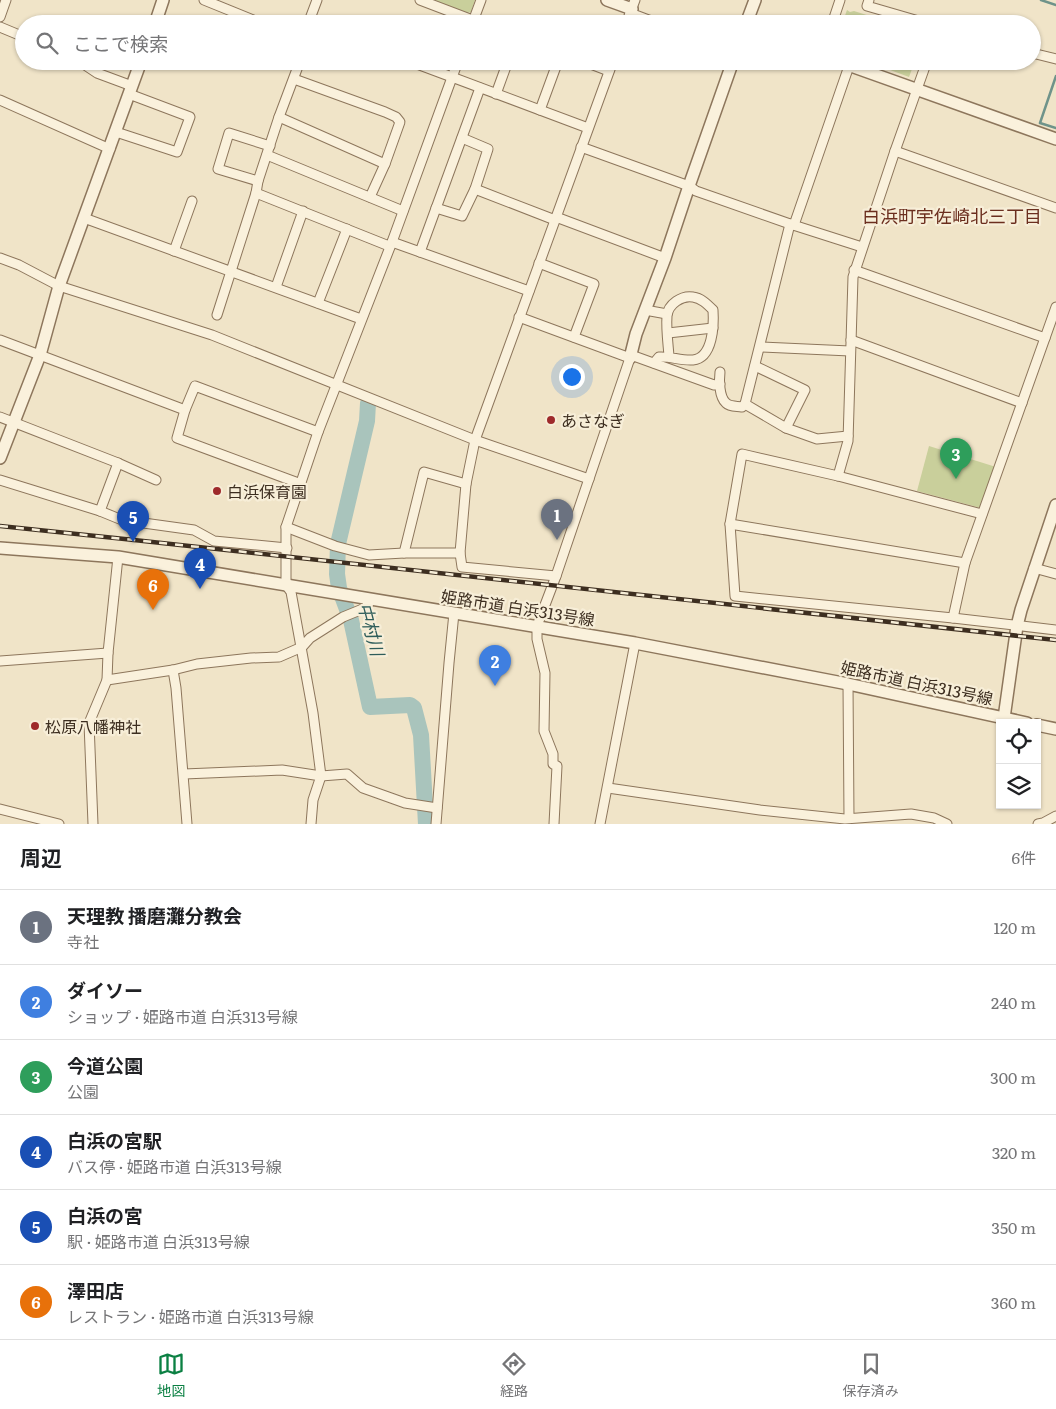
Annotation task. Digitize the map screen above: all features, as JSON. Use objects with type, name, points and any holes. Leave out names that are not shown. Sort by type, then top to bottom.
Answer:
[{"type":"street","points":[[0,17],[6,0]]},
{"type":"street","points":[[158,15],[163,0]]},
{"type":"street","points":[[204,0],[241,15]]},
{"type":"street","points":[[311,15],[317,0]]},
{"type":"street","points":[[420,0],[456,15]]},
{"type":"street","points":[[476,15],[481,0]]},
{"type":"street","points":[[607,0],[632,7],[645,15]]},
{"type":"street","points":[[749,15],[755,0]]},
{"type":"street","points":[[835,15],[840,0]]},
{"type":"street","points":[[869,0],[866,6],[898,15]]},
{"type":"street","points":[[0,27],[15,33]]},
{"type":"street","points":[[1041,55],[1056,59]]},
{"type":"street","points":[[93,70],[190,117],[177,152],[116,132]]},
{"type":"street","points":[[0,458],[40,355],[59,286],[138,70]]},
{"type":"street","points":[[218,315],[258,181],[297,70]]},
{"type":"street","points":[[433,70],[588,128]]},
{"type":"street","points":[[311,824],[313,800],[321,776],[302,647],[291,592],[286,585],[286,527],[318,432],[455,70]]},
{"type":"street","points":[[496,94],[505,70]]},
{"type":"street","points":[[540,110],[555,70]]},
{"type":"street","points":[[554,824],[556,766],[552,764],[553,754],[544,731],[545,673],[537,639],[537,626],[590,479],[631,356],[636,334],[665,258],[730,70]]},
{"type":"street","points":[[720,372],[722,397],[726,403],[742,407],[745,404],[792,225],[848,70]]},
{"type":"street","points":[[861,70],[1056,139]]},
{"type":"street","points":[[838,476],[848,441],[854,270],[924,70]]},
{"type":"street","points":[[556,576],[462,567],[460,553],[466,484],[475,440],[609,71]]},
{"type":"street","points":[[294,79],[396,117],[400,122],[385,164],[370,197]]},
{"type":"street","points":[[420,252],[480,88]]},
{"type":"street","points":[[0,100],[110,149]]},
{"type":"street","points":[[279,117],[385,164]]},
{"type":"street","points":[[258,181],[218,169],[229,133],[403,211]]},
{"type":"street","points":[[436,208],[462,216],[475,189],[488,149],[462,138]]},
{"type":"street","points":[[581,147],[689,186],[696,191],[792,225],[862,247]]},
{"type":"street","points":[[895,151],[1056,208]]},
{"type":"street","points":[[475,189],[665,258]]},
{"type":"street","points":[[256,192],[347,229],[420,252],[529,292]]},
{"type":"street","points":[[174,251],[192,201]]},
{"type":"street","points":[[276,288],[302,211]]},
{"type":"street","points":[[84,218],[361,318]]},
{"type":"street","points":[[318,303],[347,229]]},
{"type":"street","points":[[0,258],[19,265],[59,286],[212,335],[475,440],[590,479]]},
{"type":"street","points":[[539,264],[594,284],[574,337]]},
{"type":"street","points":[[854,270],[1045,338]]},
{"type":"street","points":[[654,363],[659,356],[696,360],[704,355],[711,340],[713,310],[703,301],[692,296],[682,298],[673,303],[667,314],[668,356]]},
{"type":"street","points":[[952,618],[965,563],[1056,306]]},
{"type":"street","points":[[645,310],[667,314]]},
{"type":"street","points":[[519,317],[714,385],[720,384]]},
{"type":"street","points":[[668,333],[713,328]]},
{"type":"street","points":[[0,340],[185,410]]},
{"type":"street","points":[[851,340],[1022,403]]},
{"type":"street","points":[[760,347],[850,351]]},
{"type":"street","points":[[755,366],[805,390],[786,428]]},
{"type":"street","points":[[301,484],[177,438],[185,410],[194,386],[318,432]]},
{"type":"street","points":[[745,404],[786,428],[817,439],[848,436]]},
{"type":"street","points":[[0,417],[118,463],[156,480]]},
{"type":"street","points":[[982,514],[838,476],[742,454],[730,524],[735,596],[1056,630]]},
{"type":"street","points":[[100,511],[118,463]]},
{"type":"street","points":[[404,553],[424,472],[466,484]]},
{"type":"street","points":[[0,480],[100,511],[122,520],[194,530],[214,541],[287,548]]},
{"type":"street","points":[[1004,718],[1017,626],[1034,568],[1056,505]]},
{"type":"street","points":[[730,524],[965,563]]},
{"type":"street","points":[[286,527],[335,546],[369,555],[460,553]]},
{"type":"street","name":"姫路市道 白浜313号線","points":[[0,548],[118,557],[635,642],[848,684],[1009,719]]},
{"type":"street","points":[[93,824],[89,723],[107,680],[118,557]]},
{"type":"street","points":[[1034,568],[1056,574]]},
{"type":"street","points":[[107,680],[172,670],[197,664],[279,657],[302,647],[310,638],[343,617],[365,608],[372,599]]},
{"type":"street","points":[[436,824],[448,663],[454,613]]},
{"type":"street","points":[[600,824],[635,642]]},
{"type":"street","points":[[0,661],[108,653]]},
{"type":"street","points":[[172,670],[176,688],[187,824]]},
{"type":"street","points":[[846,820],[848,684]]},
{"type":"street","points":[[1041,726],[1056,729]]},
{"type":"street","points":[[184,774],[282,770],[321,776],[347,774],[363,788],[405,803],[437,808]]},
{"type":"street","points":[[608,788],[760,810],[846,820],[911,814],[934,818],[947,824]]},
{"type":"street","points":[[0,809],[59,824]]},
{"type":"street","points":[[1042,824],[1056,816]]},
{"type":"green space","points":[[434,0],[475,0],[471,12],[467,13]]},
{"type":"green space","points":[[847,10],[867,15],[845,15]]},
{"type":"green space","points":[[890,70],[912,70],[909,77]]},
{"type":"green space","points":[[929,446],[996,467],[981,508],[917,491]]},
{"type":"waterway","points":[[1041,0],[1056,5]]},
{"type":"waterway","points":[[1056,76],[1040,123],[1056,128]]},
{"type":"waterway","name":"中村川","points":[[368,403],[367,421],[338,544],[337,574],[339,588],[351,620],[370,707],[410,705],[414,708],[421,735],[426,824]]},
{"type":"railway","points":[[0,526],[1056,640]]},
{"type":"place","name":"あさなぎ","points":[[551,420]]},
{"type":"place","name":"今道公園","points":[[956,479]]},
{"type":"place","name":"白浜保育園","points":[[217,491]]},
{"type":"place","name":"天理教 播磨灘分教会","points":[[557,540]]},
{"type":"place","name":"白浜の宮","points":[[133,542]]},
{"type":"place","name":"白浜の宮駅","points":[[200,589]]},
{"type":"place","name":"澤田店","points":[[153,610]]},
{"type":"place","name":"ダイソー","points":[[495,686]]},
{"type":"place","name":"松原八幡神社","points":[[35,726]]},
{"type":"district","name":"白浜町宇佐崎北三丁目","points":[[952,215]]}]
